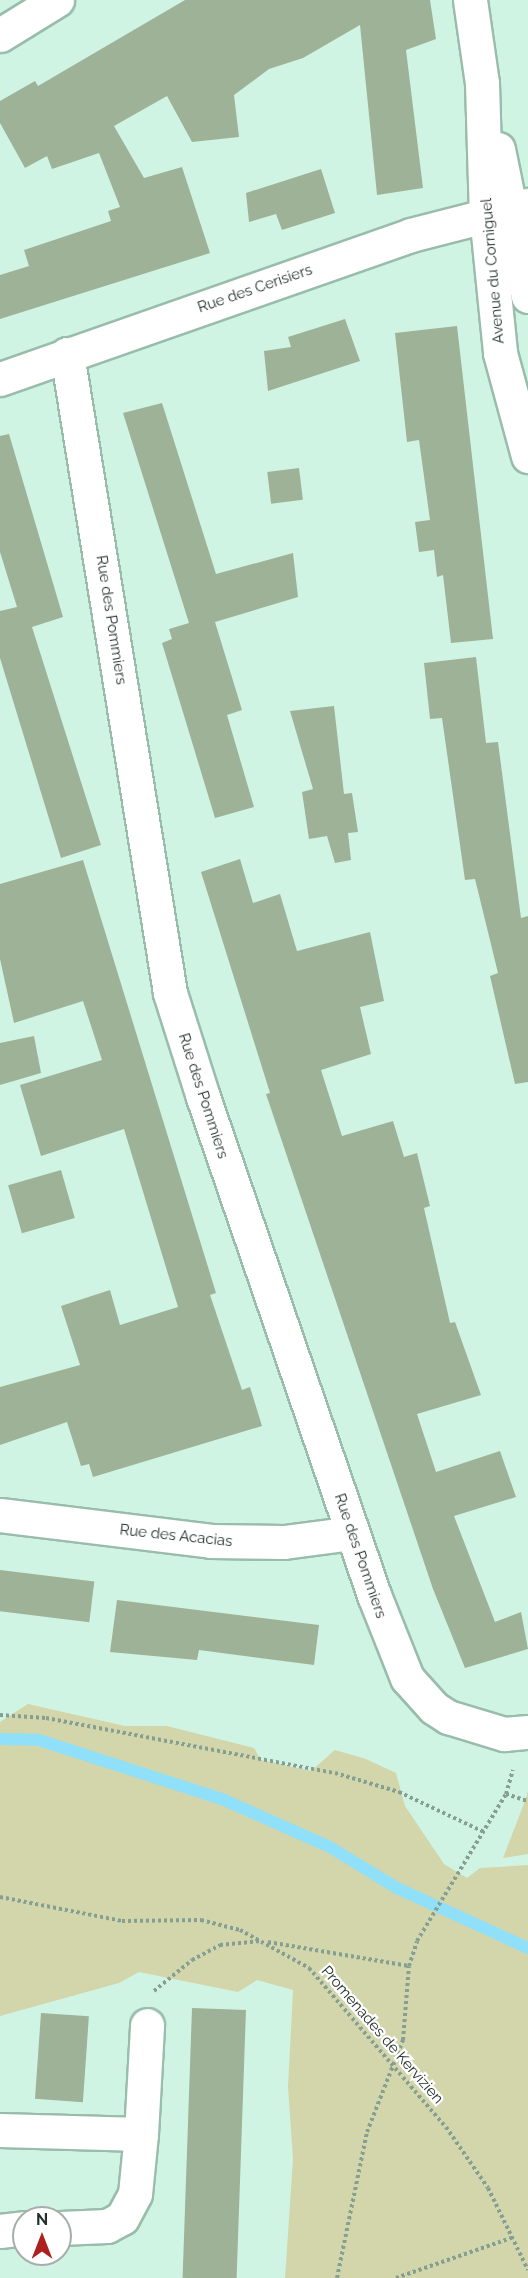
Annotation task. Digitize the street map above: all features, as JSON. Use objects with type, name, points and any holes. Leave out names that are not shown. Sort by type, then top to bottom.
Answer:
[{"type":"street","points":[[0,35],[57,0]]},
{"type":"street","name":"Avenue du Corniguel","points":[[470,0],[482,83],[528,296]]},
{"type":"street","name":"Avenue du Corniguel","points":[[509,209],[500,353],[528,456]]},
{"type":"street","name":"Rue des Cerisiers","points":[[0,379],[67,354],[509,209]]},
{"type":"street","name":"Rue des Pommiers","points":[[67,354],[170,993],[352,1533],[398,1658],[420,1695],[448,1717],[522,1733]]},
{"type":"street","name":"Rue des Acacias","points":[[0,1515],[211,1541],[284,1542],[352,1533]]},
{"type":"street","points":[[72,2227],[107,2226],[122,2218],[135,2194],[147,2025]]},
{"type":"street","points":[[0,2130],[141,2134]]},
{"type":"path","points":[[0,1715],[46,1718],[334,1773],[399,1792],[484,1832]]},
{"type":"path","points":[[337,2278],[359,2160],[403,2040],[409,1966],[422,1932],[506,1794],[522,1733]]},
{"type":"path","points":[[506,1794],[528,1801]]},
{"type":"path","name":"Promenades de Kervizien","points":[[0,1898],[122,1921],[201,1920],[263,1941],[309,1968],[446,2127],[488,2188],[514,2237],[528,2270]]},
{"type":"path","points":[[147,2025],[152,1995],[192,1960],[220,1946],[263,1941],[409,1966]]},
{"type":"path","points":[[396,2278],[514,2237]]},
{"type":"green space","points":[[28,1704],[125,1726],[167,1726],[254,1748],[261,1760],[311,1771],[335,1750],[366,1759],[396,1773],[405,1806],[444,1864],[467,1878],[480,1868],[528,1865],[528,2278],[285,2278],[293,2159],[288,2087],[293,1990],[257,1980],[238,1992],[139,1972],[119,1983],[0,2016],[0,1722]]},
{"type":"green space","points":[[528,1791],[528,1854],[503,1858],[525,1801]]},
{"type":"building","points":[[185,0],[430,0],[436,39],[406,50],[423,188],[377,195],[360,25],[303,58],[269,69],[234,95],[239,137],[192,142],[167,96],[114,126],[144,178],[182,167],[210,253],[0,319],[0,275],[29,266],[24,250],[111,221],[108,211],[120,207],[99,153],[52,169],[47,156],[25,168],[0,123],[0,101],[35,81],[38,86]]},
{"type":"building","points":[[321,169],[335,213],[282,230],[276,214],[249,222],[246,193]]},
{"type":"building","points":[[345,319],[360,361],[268,391],[264,351],[291,347],[288,337]]},
{"type":"building","points":[[457,326],[493,639],[451,643],[443,575],[437,577],[434,550],[419,552],[415,522],[430,520],[419,440],[407,442],[395,333]]},
{"type":"building","points":[[162,403],[216,574],[293,553],[298,597],[215,622],[242,710],[227,715],[254,807],[215,818],[162,643],[172,639],[169,629],[189,623],[123,413]]},
{"type":"building","points":[[9,434],[63,617],[32,627],[101,845],[61,858],[0,658],[0,611],[17,607],[0,552],[0,436]]},
{"type":"building","points":[[299,468],[303,500],[271,504],[267,472]]},
{"type":"building","points":[[476,657],[486,743],[498,742],[521,918],[528,916],[528,1082],[515,1084],[490,976],[498,973],[475,879],[465,880],[442,718],[430,719],[424,663]]},
{"type":"building","points":[[334,706],[344,794],[352,793],[358,832],[348,833],[351,860],[335,863],[327,836],[309,839],[302,792],[313,789],[290,711]]},
{"type":"building","points":[[240,859],[253,903],[280,894],[297,951],[370,932],[384,1001],[360,1007],[371,1054],[321,1070],[342,1136],[393,1121],[404,1157],[417,1153],[430,1206],[424,1208],[450,1323],[455,1322],[481,1395],[417,1414],[436,1472],[500,1451],[516,1497],[454,1516],[495,1622],[521,1612],[528,1649],[465,1668],[433,1589],[266,1094],[270,1093],[201,872]]},
{"type":"building","points":[[83,860],[216,1293],[210,1295],[242,1390],[250,1387],[262,1426],[93,1477],[89,1464],[81,1466],[67,1422],[0,1445],[0,1387],[80,1365],[61,1306],[110,1290],[120,1325],[178,1307],[124,1129],[41,1156],[20,1085],[102,1060],[83,1001],[14,1023],[0,959],[0,884]]},
{"type":"building","points":[[34,1036],[41,1073],[0,1085],[0,1043]]},
{"type":"building","points":[[61,1170],[75,1218],[22,1233],[8,1185]]},
{"type":"building","points":[[0,1570],[94,1582],[89,1622],[0,1611]]},
{"type":"building","points":[[117,1600],[319,1625],[314,1665],[199,1650],[197,1660],[110,1652]]},
{"type":"building","points":[[192,2008],[246,2010],[237,2278],[183,2278]]},
{"type":"building","points":[[41,2013],[89,2016],[83,2102],[35,2099]]},
{"type":"waterway","points":[[0,1739],[39,1740],[222,1799],[330,1847],[397,1888],[528,1948]]}]
